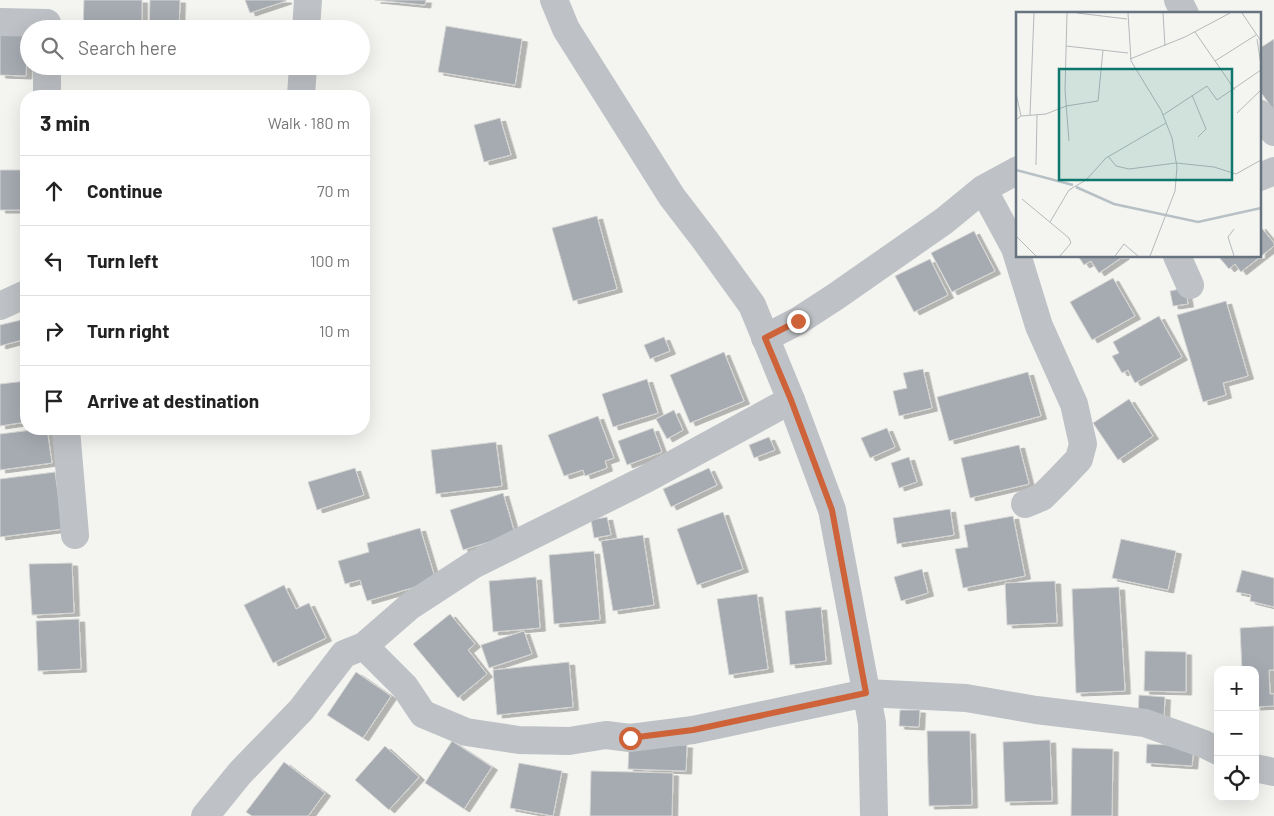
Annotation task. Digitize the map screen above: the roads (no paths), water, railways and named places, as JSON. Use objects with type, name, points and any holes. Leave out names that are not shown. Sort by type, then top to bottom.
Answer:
[{"type":"street","points":[[307,20],[308,0]]},
{"type":"street","points":[[554,0],[566,29],[672,198],[752,305],[791,400],[832,510],[872,723],[874,816]]},
{"type":"street","points":[[1178,0],[1184,12]]},
{"type":"street","points":[[0,22],[47,17]]},
{"type":"street","points":[[47,75],[47,90]]},
{"type":"street","points":[[301,90],[302,75]]},
{"type":"street","points":[[1262,117],[1274,132]]},
{"type":"street","points":[[765,338],[798,321],[835,297],[944,221],[983,190],[1016,171]]},
{"type":"street","points":[[1262,177],[1274,171]]},
{"type":"street","points":[[983,190],[1016,251]]},
{"type":"street","points":[[1018,258],[1039,326],[1074,404],[1083,444],[1079,459],[1060,479],[1042,497],[1025,504]]},
{"type":"street","points":[[1179,258],[1190,285]]},
{"type":"street","points":[[0,306],[20,297]]},
{"type":"street","points":[[205,816],[240,772],[301,710],[344,654],[364,646],[410,606],[473,565],[646,479],[791,400]]},
{"type":"street","points":[[67,435],[75,535]]},
{"type":"street","points":[[364,646],[405,687],[423,714],[466,732],[519,740],[569,741],[606,735],[630,738],[693,730],[866,693],[966,698],[1036,710],[1144,723],[1214,749]]},
{"type":"street","points":[[1259,769],[1274,772]]}]
